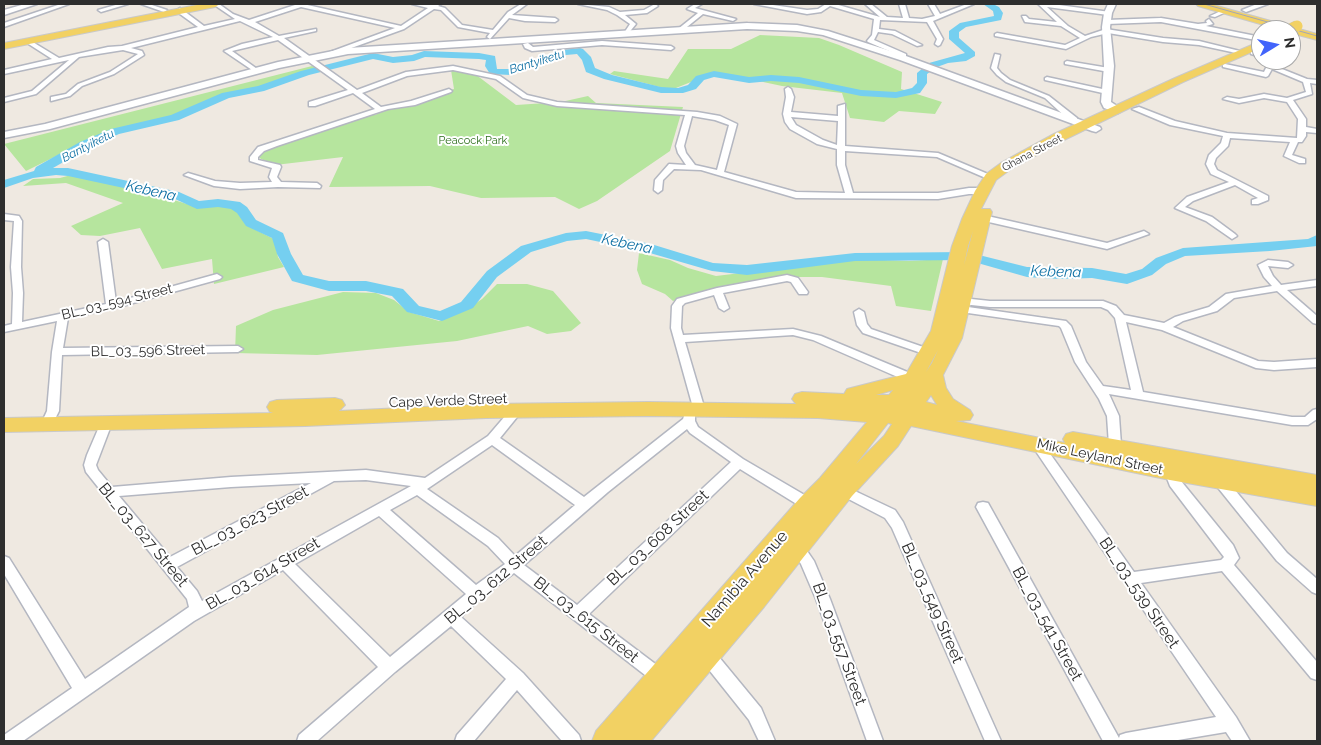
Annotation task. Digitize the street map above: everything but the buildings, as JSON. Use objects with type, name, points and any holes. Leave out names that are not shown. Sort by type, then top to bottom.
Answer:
[{"type":"main road","points":[[6,11],[33,4]]},
{"type":"main road","points":[[4,45],[196,4]]},
{"type":"main road","points":[[4,45],[29,42],[46,35],[215,4]]},
{"type":"main road","points":[[1193,4],[1246,10],[1304,32]]},
{"type":"main road","points":[[1201,4],[1304,32]]},
{"type":"main road","points":[[1216,4],[1304,32]]},
{"type":"main road","points":[[1246,10],[1264,4]]},
{"type":"main road","points":[[1223,8],[1250,20],[1304,32]]},
{"type":"main road","points":[[1108,20],[1109,70],[1106,104],[1118,110]]},
{"type":"main road","points":[[4,141],[82,123],[314,62],[332,53],[403,46],[488,42],[630,39],[680,30],[747,26],[797,28],[826,33],[903,58],[1085,127]]},
{"type":"main road","points":[[4,135],[46,128],[103,110],[257,71],[356,55],[750,30],[804,34],[831,40],[1001,101],[1085,127]]},
{"type":"main road","name":"Ghana Street","points":[[1085,127],[1136,109],[1251,53]]},
{"type":"main road","name":"Ghana Street","points":[[970,239],[983,218],[992,197],[1009,176],[1035,158],[1085,127],[1118,110],[1251,53]]},
{"type":"main road","points":[[953,77],[966,88]]},
{"type":"main road","points":[[1001,101],[1024,103]]},
{"type":"main road","name":"Ghana Street","points":[[899,410],[934,376],[953,338],[962,305],[963,273],[974,207],[982,191],[991,177],[1006,166],[1065,139]]},
{"type":"main road","name":"Ghana Street","points":[[899,410],[913,379],[940,331],[963,273]]},
{"type":"main road","points":[[891,441],[912,432],[961,423],[936,388],[934,376]]},
{"type":"main road","points":[[864,439],[834,406],[913,379]]},
{"type":"main road","name":"Cape Verde Street","points":[[4,412],[106,423],[362,410],[500,399],[694,410]]},
{"type":"main road","name":"Cape Verde Street","points":[[4,424],[141,410],[785,410],[834,406],[899,410]]},
{"type":"main road","name":"Mike Leyland Street","points":[[899,410],[961,423],[1037,444],[1168,464],[1313,492]]},
{"type":"main road","name":"Namibia Avenue","points":[[633,741],[798,549],[864,439],[899,410]]},
{"type":"main road","name":"Namibia Avenue","points":[[606,741],[808,504],[836,487],[891,441],[899,410]]},
{"type":"main road","name":"Mike Leyland Street","points":[[961,423],[1115,445],[1220,481],[1313,492]]},
{"type":"street","points":[[4,25],[66,4]]},
{"type":"street","points":[[101,10],[125,4]]},
{"type":"street","points":[[144,4],[164,10]]},
{"type":"street","points":[[215,4],[231,15],[280,37],[381,110]]},
{"type":"street","points":[[249,22],[299,4],[402,28]]},
{"type":"street","points":[[416,4],[436,5],[443,9],[460,26],[494,32]]},
{"type":"street","points":[[488,42],[508,16],[524,4]]},
{"type":"street","points":[[581,4],[609,9],[634,24],[630,39],[671,48]]},
{"type":"street","points":[[699,4],[690,9],[733,19]]},
{"type":"street","points":[[757,4],[807,12],[819,11],[829,4],[877,18],[907,20],[928,20],[971,4]]},
{"type":"street","points":[[868,4],[885,18]]},
{"type":"street","points":[[902,4],[907,20]]},
{"type":"street","points":[[931,4],[938,16]]},
{"type":"street","points":[[1041,4],[1108,20],[1131,23],[1160,20],[1251,37]]},
{"type":"street","points":[[1041,4],[1062,24],[1084,38]]},
{"type":"street","points":[[332,53],[402,28],[436,5]]},
{"type":"street","points":[[619,14],[640,13],[655,6]]},
{"type":"street","points":[[1198,26],[1210,24],[1211,19],[1223,8]]},
{"type":"street","points":[[180,10],[182,14],[204,29]]},
{"type":"street","points":[[680,30],[701,13]]},
{"type":"street","points":[[508,16],[525,19],[555,20]]},
{"type":"street","points":[[1024,17],[1027,21],[1062,24]]},
{"type":"street","points":[[877,18],[876,30],[870,41],[904,55],[903,58]]},
{"type":"street","points":[[4,72],[78,55],[122,48],[240,19]]},
{"type":"street","points":[[928,20],[934,26],[940,39],[938,44]]},
{"type":"street","points":[[996,38],[1070,46],[1108,20]]},
{"type":"street","points":[[1108,20],[1163,40],[1199,42],[1251,50]]},
{"type":"street","points":[[257,71],[227,51],[235,47],[314,30]]},
{"type":"street","points":[[876,30],[893,32],[919,45]]},
{"type":"street","points":[[29,42],[58,60]]},
{"type":"street","points":[[54,99],[68,95],[80,85],[112,73],[141,55],[140,52],[122,48]]},
{"type":"street","points":[[997,54],[994,68],[999,74],[1008,81],[1047,97],[1085,127]]},
{"type":"street","points":[[4,100],[34,92],[78,55]]},
{"type":"street","points":[[1067,63],[1109,70]]},
{"type":"street","points":[[1225,66],[1266,74],[1267,70]]},
{"type":"street","points":[[312,104],[406,74],[453,68],[498,77],[525,97],[557,104],[689,114],[716,118],[733,124],[720,173]]},
{"type":"street","points":[[1285,70],[1306,80],[1317,82]]},
{"type":"street","points":[[1047,80],[1107,92]]},
{"type":"street","points":[[1227,99],[1239,101],[1264,96],[1289,100],[1290,98],[1310,93],[1306,80]]},
{"type":"street","points":[[1047,97],[1055,86],[1066,87]]},
{"type":"street","points":[[788,89],[790,97],[787,114],[788,122],[793,127],[820,142],[841,148],[938,156],[991,177]]},
{"type":"street","points":[[278,184],[273,177],[277,167],[254,161],[254,157],[261,149],[381,110],[449,91]]},
{"type":"street","points":[[1136,109],[1173,123],[1227,135],[1302,139],[1300,114],[1289,100]]},
{"type":"street","points":[[842,106],[841,165],[850,196]]},
{"type":"street","points":[[689,114],[680,146],[682,153],[692,167]]},
{"type":"street","points":[[787,114],[842,119]]},
{"type":"street","points":[[1301,128],[1317,131]]},
{"type":"street","points":[[1227,135],[1225,144],[1212,157],[1210,164],[1214,172],[1265,198],[1256,202]]},
{"type":"street","points":[[1295,140],[1288,156],[1302,161]]},
{"type":"street","points":[[658,190],[659,180],[672,166],[692,167],[720,173],[796,195],[938,196],[982,191]]},
{"type":"street","points":[[188,175],[214,183],[240,186],[278,184],[318,186]]},
{"type":"street","points":[[1232,236],[1209,219],[1179,208],[1190,199],[1236,182]]},
{"type":"street","points":[[4,217],[16,218],[18,220],[16,267],[18,292],[17,326]]},
{"type":"street","points":[[983,218],[1107,246],[1144,234]]},
{"type":"street","points":[[103,242],[111,306]]},
{"type":"street","points":[[1288,265],[1268,263],[1263,265],[1269,277],[1279,288],[1317,322]]},
{"type":"street","points":[[4,270],[16,267]]},
{"type":"street","name":"BL_03_594 Street","points":[[4,329],[111,306],[217,277]]},
{"type":"street","points":[[803,292],[796,280],[787,278],[717,291],[681,301],[677,306],[675,314],[694,410],[694,430],[739,462],[808,504]]},
{"type":"street","points":[[1165,327],[1179,319],[1213,309],[1230,296],[1241,292],[1316,283]]},
{"type":"street","points":[[717,291],[724,308]]},
{"type":"street","points":[[962,305],[1103,304],[1112,308],[1120,317],[1138,394]]},
{"type":"street","points":[[962,305],[1062,324],[1068,330],[1081,362],[1099,389],[1113,416],[1115,445]]},
{"type":"street","points":[[859,312],[862,325],[867,332],[928,352]]},
{"type":"street","points":[[50,418],[63,316]]},
{"type":"street","points":[[1120,317],[1165,327],[1256,364],[1274,366],[1317,363]]},
{"type":"street","points":[[679,339],[793,332],[817,338],[913,379]]},
{"type":"street","name":"BL_03_596 Street","points":[[58,352],[238,349]]},
{"type":"street","points":[[1099,389],[1292,420],[1308,421],[1317,413]]},
{"type":"street","name":"BL_03_612 Street","points":[[305,741],[389,667],[451,618],[476,594],[514,565],[694,410]]},
{"type":"street","name":"BL_03_614 Street","points":[[9,741],[189,616],[423,486],[492,439],[516,411]]},
{"type":"street","name":"BL_03_627 Street","points":[[106,423],[90,465],[95,478],[110,492],[192,595],[197,605],[196,610],[189,616]]},
{"type":"street","points":[[492,439],[584,504]]},
{"type":"street","name":"BL_03_539 Street","points":[[1037,444],[1242,741]]},
{"type":"street","name":"BL_03_608 Street","points":[[578,614],[739,462]]},
{"type":"street","points":[[1130,579],[1226,565],[1232,558],[1228,549],[1187,499],[1168,464]]},
{"type":"street","points":[[110,492],[231,482],[366,475],[423,486]]},
{"type":"street","name":"BL_03_623 Street","points":[[168,565],[333,477]]},
{"type":"street","points":[[1220,481],[1282,557],[1317,588]]},
{"type":"street","name":"BL_03_615 Street","points":[[423,486],[493,542],[514,565],[660,677]]},
{"type":"street","name":"BL_03_549 Street","points":[[836,487],[890,514],[898,526],[993,741]]},
{"type":"street","name":"BL_03_541 Street","points":[[983,507],[1112,741]]},
{"type":"street","points":[[380,509],[476,594]]},
{"type":"street","name":"BL_03_557 Street","points":[[798,549],[807,561],[823,599],[875,741]]},
{"type":"street","points":[[4,562],[83,691]]},
{"type":"street","points":[[284,562],[389,667]]},
{"type":"street","points":[[1226,565],[1317,673]]},
{"type":"street","points":[[451,618],[516,678],[573,741]]},
{"type":"street","points":[[708,656],[755,714],[767,741]]},
{"type":"street","points":[[463,741],[516,678]]},
{"type":"street","points":[[1126,741],[1230,723]]},
{"type":"green space","points":[[760,35],[819,38],[839,45],[902,72],[901,89],[942,102],[935,114],[899,111],[884,122],[850,118],[842,93],[782,86],[716,72],[671,90],[610,74],[614,71],[668,79],[688,49],[731,49]]},
{"type":"green space","points":[[312,66],[316,68],[259,88],[225,94],[173,117],[115,130],[95,137],[26,171],[4,144]]},
{"type":"green space","name":"Peacock Park","points":[[451,70],[471,71],[516,105],[561,102],[588,96],[596,103],[683,107],[670,151],[597,201],[579,209],[555,197],[481,198],[430,186],[329,187],[343,157],[275,165],[261,159],[254,152],[372,112],[375,115],[391,107],[454,89]]},
{"type":"green space","points":[[71,175],[141,190],[197,207],[218,205],[232,207],[238,212],[246,225],[274,239],[278,257],[284,267],[214,284],[212,259],[162,269],[140,228],[100,236],[81,235],[71,226],[123,203],[66,183],[23,186],[33,179],[60,178]]},
{"type":"green space","points":[[639,253],[670,260],[688,268],[716,276],[857,259],[909,261],[943,259],[931,311],[896,306],[891,286],[822,277],[791,277],[756,282],[713,289],[673,301],[665,294],[642,284],[637,270]]},
{"type":"green space","points":[[497,284],[527,284],[553,291],[581,323],[571,331],[547,334],[528,326],[457,341],[317,355],[235,353],[236,326],[273,310],[343,292],[376,293],[394,300],[409,312],[439,321],[464,311],[482,299]]},
{"type":"waterway","name":"Bantyiketu","points":[[40,170],[84,145],[115,131],[175,118],[226,95],[260,89],[305,73],[373,56],[393,60],[414,58],[424,54],[479,56],[491,58],[490,66],[494,72],[511,72],[565,52],[580,51],[587,59],[590,70],[608,77],[661,90],[679,91],[692,87],[700,78],[714,74],[749,80],[771,78],[799,80],[861,93],[896,95],[916,91],[922,83],[922,73],[933,65],[947,60],[962,59],[971,54],[954,39],[954,31],[963,25],[998,18],[999,13],[996,9],[987,4]]},
{"type":"waterway","name":"Kebena","points":[[4,184],[31,175],[56,171],[68,172],[179,196],[197,205],[218,203],[235,205],[242,210],[251,223],[278,236],[284,254],[297,278],[329,286],[366,286],[397,292],[413,309],[442,316],[467,305],[492,274],[526,249],[566,237],[586,235],[646,247],[712,267],[747,270],[855,257],[967,256],[1027,272],[1092,273],[1127,279],[1147,272],[1161,261],[1183,252],[1312,243],[1317,239]]},
{"type":"tram line","points":[[1204,4],[1317,36]]}]
